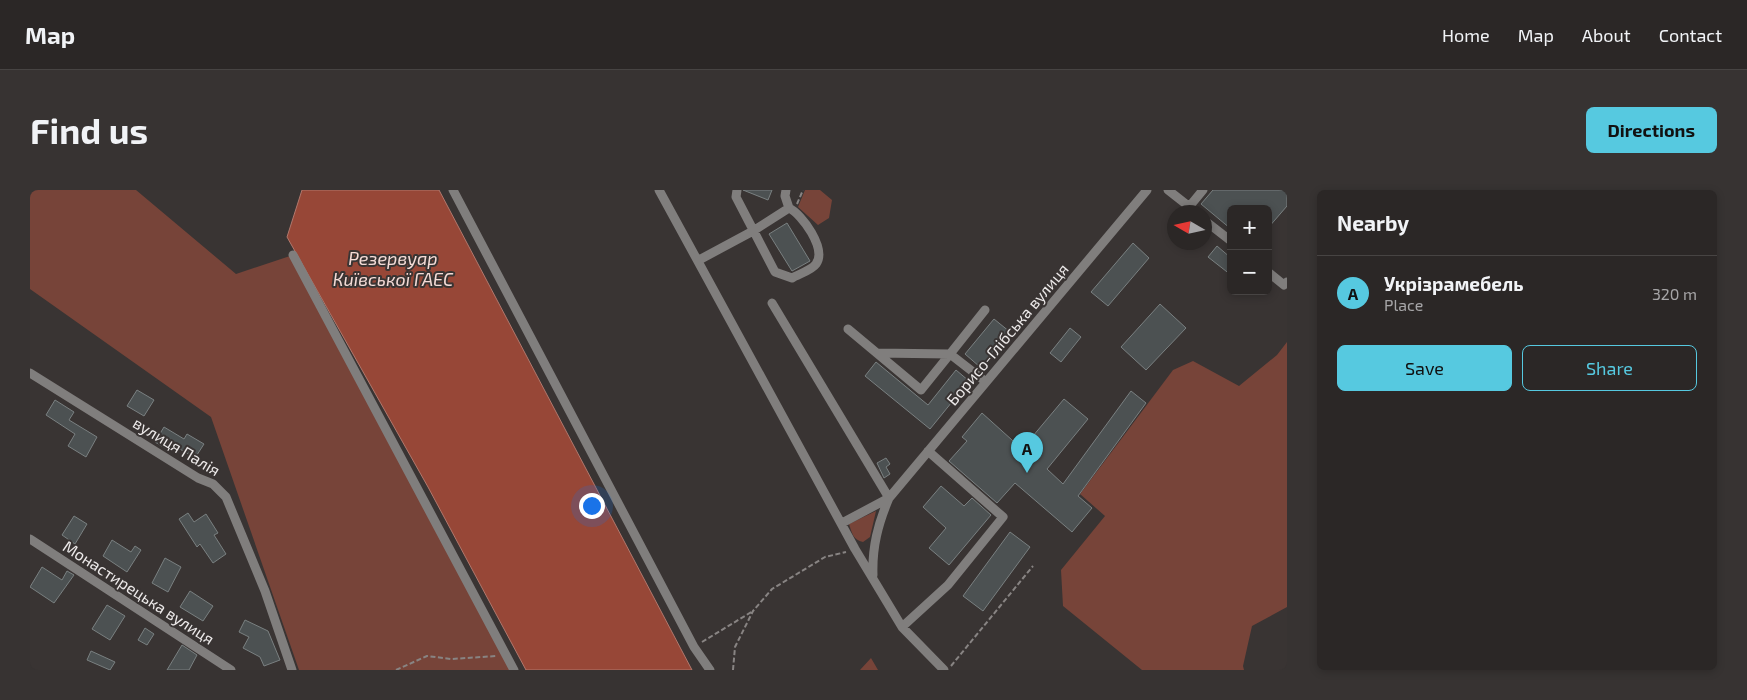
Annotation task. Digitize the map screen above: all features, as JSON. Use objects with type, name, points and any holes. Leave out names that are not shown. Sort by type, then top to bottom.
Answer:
[{"type":"street","points":[[453,190],[694,646],[710,670]]},
{"type":"street","points":[[658,190],[699,260],[855,549],[873,577]]},
{"type":"street","points":[[737,190],[736,197],[775,272],[792,278],[816,265],[820,255],[819,247],[792,210],[785,196],[786,190]]},
{"type":"street","name":"Борисо-Глібська вулиця","points":[[944,670],[902,627],[873,577],[872,553],[878,527],[889,498],[1147,190]]},
{"type":"street","points":[[1168,190],[1186,205]]},
{"type":"street","points":[[1195,205],[1203,190]]},
{"type":"street","points":[[699,260],[792,210]]},
{"type":"street","points":[[1212,226],[1227,238]]},
{"type":"street","points":[[293,255],[514,670]]},
{"type":"street","points":[[1272,275],[1284,285],[1287,282]]},
{"type":"street","points":[[772,302],[889,498]]},
{"type":"street","points":[[848,329],[921,390],[985,310]]},
{"type":"street","points":[[877,354],[950,354],[986,382]]},
{"type":"street","name":"вулиця Палія","points":[[30,372],[198,478],[213,484],[226,497],[265,591],[292,670]]},
{"type":"street","points":[[902,627],[948,585],[1003,517],[928,451]]},
{"type":"street","name":"Борисо-Глібська вулиця","points":[[842,523],[889,498]]},
{"type":"street","name":"Монастирецька вулиця","points":[[30,539],[231,670]]},
{"type":"path","points":[[792,210],[803,190]]},
{"type":"path","points":[[734,670],[735,647],[753,611],[772,589],[824,557],[855,549]]},
{"type":"path","points":[[948,670],[1033,566]]},
{"type":"path","points":[[694,646],[753,611]]},
{"type":"path","points":[[396,670],[427,656],[452,659],[506,655]]},
{"type":"shaded area","points":[[30,190],[136,190],[236,274],[293,255],[514,670],[299,670],[211,417],[30,289]]},
{"type":"shaded area","points":[[805,190],[820,190],[832,200],[829,218],[818,225],[798,207]]},
{"type":"shaded area","points":[[1287,342],[1287,607],[1252,626],[1243,666],[1244,670],[1142,670],[1063,606],[1061,570],[1105,516],[1080,494],[1173,370],[1193,361],[1239,386],[1277,355]]},
{"type":"shaded area","points":[[876,511],[870,537],[863,542],[857,540],[853,536],[849,524]]},
{"type":"shaded area","points":[[871,658],[878,670],[860,670]]},
{"type":"water","name":"Резервуар Київської ГАЕС","points":[[302,190],[439,190],[692,670],[526,670],[428,487],[287,237]]},
{"type":"building","points":[[743,190],[772,190],[768,200]]},
{"type":"building","points":[[1213,190],[1287,190],[1287,206],[1272,223],[1272,205],[1227,205],[1227,226],[1212,213],[1212,205],[1201,204]]},
{"type":"building","points":[[787,223],[810,261],[792,271],[769,234]]},
{"type":"building","points":[[1133,243],[1149,258],[1108,306],[1091,292]]},
{"type":"building","points":[[1217,246],[1227,255],[1227,272],[1208,257]]},
{"type":"building","points":[[1160,304],[1186,328],[1146,370],[1121,347]]},
{"type":"building","points":[[994,319],[1010,332],[980,367],[965,354]]},
{"type":"building","points":[[1070,328],[1081,337],[1061,362],[1050,353]]},
{"type":"building","points":[[876,362],[928,405],[956,370],[969,381],[930,429],[865,376]]},
{"type":"building","points":[[137,390],[154,400],[144,416],[127,406]]},
{"type":"building","points":[[1131,391],[1146,403],[1078,496],[1092,508],[1072,532],[1015,483],[997,503],[949,461],[967,441],[962,437],[982,413],[1022,449],[1064,399],[1088,419],[1047,469],[1063,484]]},
{"type":"building","points":[[55,400],[74,412],[69,420],[97,437],[86,457],[68,446],[75,434],[46,415]]},
{"type":"building","points":[[164,427],[184,439],[187,434],[204,444],[195,458],[173,445],[170,451],[155,442]]},
{"type":"building","points":[[886,458],[890,464],[886,467],[890,474],[884,478],[877,463]]},
{"type":"building","points":[[941,486],[964,506],[972,498],[991,515],[949,565],[929,548],[946,528],[923,507]]},
{"type":"building","points":[[188,513],[194,522],[206,514],[218,533],[214,535],[226,554],[213,563],[200,544],[197,547],[179,519]]},
{"type":"building","points":[[74,516],[87,524],[75,544],[62,535]]},
{"type":"building","points":[[1010,532],[1030,547],[983,611],[963,596]]},
{"type":"building","points":[[112,540],[131,552],[135,546],[141,550],[127,572],[103,556]]},
{"type":"building","points":[[165,558],[181,567],[168,592],[152,583]]},
{"type":"building","points":[[42,567],[62,580],[67,571],[74,575],[54,603],[30,587]]},
{"type":"building","points":[[190,591],[213,606],[203,621],[180,607]]},
{"type":"building","points":[[107,605],[125,616],[110,640],[92,629]]},
{"type":"building","points":[[245,620],[268,631],[280,660],[264,666],[260,657],[243,648],[249,637],[239,632]]},
{"type":"building","points":[[145,628],[154,634],[147,645],[138,640]]},
{"type":"building","points":[[182,645],[197,655],[189,670],[167,670]]},
{"type":"building","points":[[91,651],[115,662],[110,670],[87,660]]},
{"type":"place","name":"Укрізрамебель","points":[[1027,473]]}]
